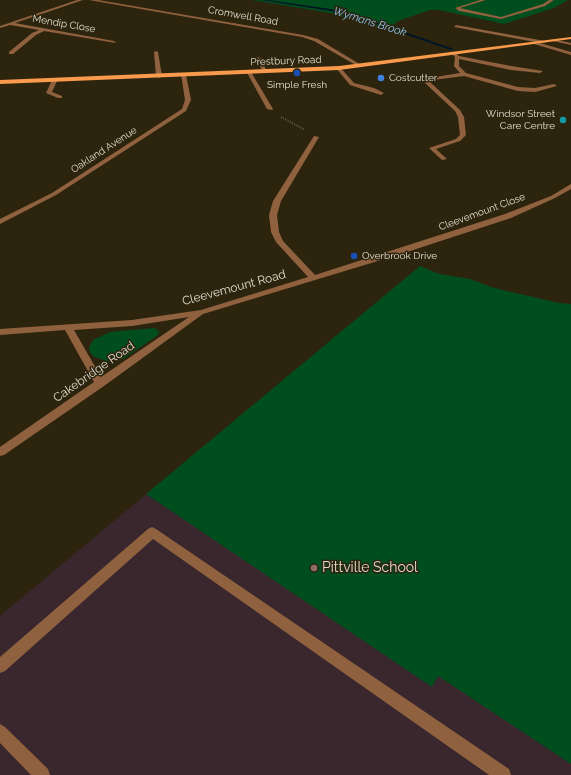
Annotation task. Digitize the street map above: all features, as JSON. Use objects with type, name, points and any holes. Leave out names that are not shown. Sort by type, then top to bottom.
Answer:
[{"type":"main road","name":"Prestbury Road","points":[[0,82],[54,81],[339,68],[455,55],[571,38]]},
{"type":"street","points":[[0,27],[81,0]]},
{"type":"street","name":"Cromwell Road","points":[[91,0],[303,36],[316,40],[361,66]]},
{"type":"street","points":[[484,0],[457,9],[501,18],[552,0]]},
{"type":"street","points":[[536,1],[547,3]]},
{"type":"street","name":"Mendip Close","points":[[11,24],[114,42]]},
{"type":"street","points":[[456,26],[543,42]]},
{"type":"street","points":[[11,54],[34,34],[43,30]]},
{"type":"street","points":[[555,40],[571,44]]},
{"type":"street","points":[[536,43],[571,54]]},
{"type":"street","points":[[156,52],[159,76]]},
{"type":"street","points":[[464,74],[456,66],[455,55],[511,68],[540,71]]},
{"type":"street","points":[[259,58],[265,71]]},
{"type":"street","points":[[339,68],[352,84],[362,88],[372,88],[381,93]]},
{"type":"street","points":[[248,72],[270,109]]},
{"type":"street","points":[[444,159],[432,148],[458,140],[463,135],[463,129],[458,110],[429,85],[428,82],[440,76],[464,74],[518,90],[535,90],[554,86]]},
{"type":"street","name":"Oakland Avenue","points":[[0,222],[54,194],[184,110],[188,100],[183,75]]},
{"type":"street","points":[[54,81],[49,93],[60,97]]},
{"type":"street","points":[[313,278],[280,242],[275,232],[273,215],[277,201],[316,137]]},
{"type":"street","name":"Cleevemount Close","points":[[398,252],[508,216],[553,197],[571,186]]},
{"type":"street","name":"Cleevemount Road","points":[[0,332],[132,323],[202,312],[398,252]]},
{"type":"street","name":"Cakebridge Road","points":[[0,452],[202,312]]},
{"type":"street","points":[[68,327],[100,384]]},
{"type":"street","points":[[0,666],[152,532],[503,775]]},
{"type":"street","points":[[0,732],[42,775]]},
{"type":"path","points":[[270,109],[268,110],[316,137]]},
{"type":"shaded area","name":"Pittville School","points":[[420,266],[439,274],[470,279],[494,288],[559,303],[571,304],[571,775],[0,775],[0,616]]},
{"type":"green space","points":[[252,0],[568,0],[554,8],[504,24],[439,10],[430,10],[398,21],[393,25],[405,29],[396,33],[330,13]]},
{"type":"green space","points":[[420,266],[439,274],[470,279],[494,288],[559,303],[571,304],[571,764],[438,676],[432,687],[146,494]]},
{"type":"green space","points":[[154,328],[159,331],[158,335],[123,359],[106,361],[93,356],[90,352],[89,348],[93,340],[110,332]]},
{"type":"waterway","name":"Wymans Brook","points":[[262,0],[343,12],[452,49]]},
{"type":"place","name":"Simple Fresh","points":[[297,73]]},
{"type":"place","name":"Costcutter","points":[[381,78]]},
{"type":"place","name":"Windsor Street Care Centre","points":[[563,120]]},
{"type":"place","name":"Overbrook Drive","points":[[354,256]]},
{"type":"place","name":"Pittville School","points":[[314,568]]}]
